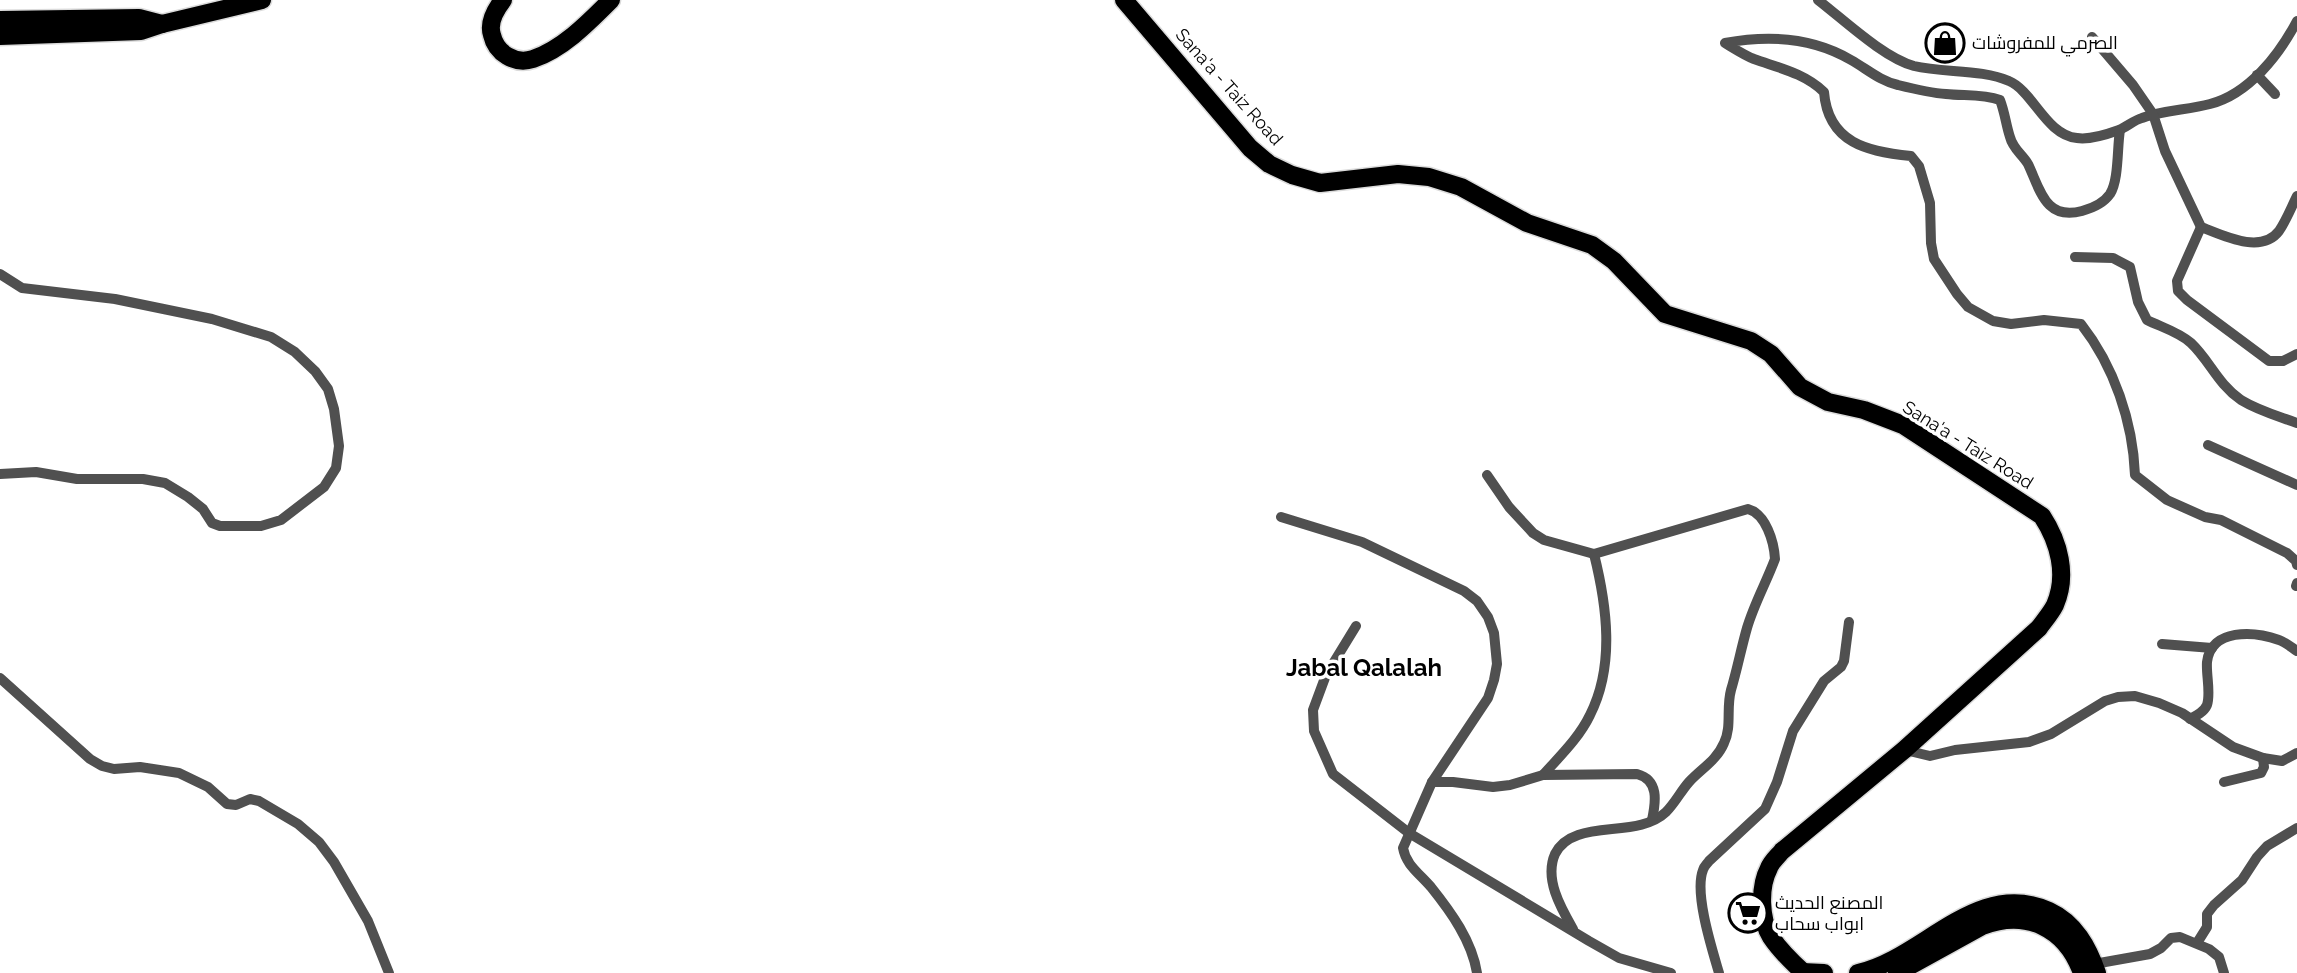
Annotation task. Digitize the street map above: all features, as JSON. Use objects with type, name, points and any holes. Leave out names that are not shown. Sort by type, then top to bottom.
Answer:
[{"type":"highway","points":[[0,36],[141,32],[162,24],[262,0]]},
{"type":"highway","points":[[503,0],[495,11],[491,33],[500,51],[514,60],[531,60],[545,54],[575,34],[611,0]]},
{"type":"highway","name":"Sana'a - Taiz Road","points":[[1124,0],[1250,148],[1269,164],[1292,175],[1320,183],[1398,174],[1429,177],[1461,187],[1527,223],[1592,245],[1614,261],[1665,314],[1751,341],[1771,354],[1800,387],[1828,402],[1903,425],[2042,516],[2052,530],[2058,546],[2062,571],[2055,606],[2039,628],[1904,750],[1782,851],[1769,867],[1763,886],[1762,904],[1771,936],[1802,973],[1824,973]]},
{"type":"highway","points":[[0,20],[139,18],[162,24]]},
{"type":"highway","points":[[1858,973],[1877,969],[1895,960],[1974,912],[2009,902],[2028,904],[2054,914],[2073,928],[2081,938],[2091,970]]},
{"type":"highway","points":[[1898,973],[1982,926],[1997,920],[2012,919],[2038,924],[2056,934],[2091,970]]},
{"type":"street","points":[[1818,0],[1897,61],[2011,81],[2025,94],[2036,110],[2065,134],[2077,138],[2120,130],[2153,114],[2211,104],[2231,96],[2247,86],[2271,60],[2297,22]]},
{"type":"street","points":[[2120,130],[2111,193],[2101,204],[2091,209],[2060,211],[2046,203],[2026,161],[2014,148],[2000,100],[1990,96],[1944,94],[1889,83],[1849,58],[1795,40],[1762,37],[1725,43],[1753,58],[1782,67],[1815,83],[1824,92],[1825,108],[1834,127],[1850,140],[1866,149],[1911,156],[1919,166],[1930,203],[1934,259],[1968,307],[1993,321],[2011,324],[2044,320],[2081,324],[2093,338],[2119,393],[2135,459],[2135,475],[2167,500],[2204,517],[2221,520],[2287,553],[2297,565]]},
{"type":"street","points":[[2092,37],[2133,85],[2153,114],[2165,151],[2200,227],[2234,239],[2261,243],[2278,232],[2297,196]]},
{"type":"street","points":[[2257,75],[2275,94]]},
{"type":"street","points":[[2200,227],[2177,281],[2178,291],[2269,361],[2283,361],[2297,354]]},
{"type":"street","points":[[2075,257],[2113,258],[2130,267],[2138,302],[2147,320],[2189,341],[2220,382],[2241,399],[2266,413],[2297,423]]},
{"type":"street","points":[[0,274],[22,288],[116,299],[212,320],[271,337],[295,352],[315,371],[328,389],[334,409],[339,446],[336,468],[324,487],[281,520],[261,526],[220,526],[212,523],[203,509],[164,483],[143,479],[77,479],[36,472],[0,474]]},
{"type":"street","points":[[2208,445],[2297,485]]},
{"type":"street","points":[[1488,475],[1509,507],[1533,533],[1544,540],[1594,554],[1748,509],[1759,515],[1774,549],[1775,559],[1747,627],[1730,693],[1728,731],[1724,744],[1708,766],[1691,780],[1665,813],[1634,827],[1578,834],[1567,840],[1555,855],[1553,884],[1557,899],[1573,929]]},
{"type":"street","points":[[1281,517],[1362,542],[1455,587],[1477,601],[1488,617],[1497,649],[1494,680],[1482,707],[1432,782],[1403,848],[1405,859],[1453,918],[1475,957],[1477,973]]},
{"type":"street","points":[[1543,775],[1590,716],[1601,684],[1607,628],[1604,594],[1594,554]]},
{"type":"street","points":[[1718,973],[1704,916],[1703,870],[1709,861],[1765,809],[1777,782],[1793,731],[1825,681],[1844,661],[1849,622]]},
{"type":"street","points":[[1356,626],[1326,675],[1313,710],[1314,731],[1333,774],[1409,833],[1619,958],[1671,973]]},
{"type":"street","points":[[2190,719],[2199,715],[2207,706],[2207,659],[2219,641],[2246,633],[2280,640],[2297,651]]},
{"type":"street","points":[[2162,644],[2212,648]]},
{"type":"street","points":[[0,678],[90,759],[102,766],[114,769],[140,767],[179,773],[208,787],[227,804],[236,805],[250,799],[259,801],[298,824],[319,842],[334,862],[368,920],[389,973]]},
{"type":"street","points":[[1904,750],[1930,756],[1955,750],[2029,741],[2051,734],[2105,701],[2135,696],[2159,703],[2233,747],[2263,758],[2281,761],[2297,753]]},
{"type":"street","points":[[2224,782],[2261,774],[2264,768],[2263,758]]},
{"type":"street","points":[[1432,782],[1493,787],[1543,775],[1637,774],[1652,783],[1655,794],[1653,820]]},
{"type":"street","points":[[2197,943],[2207,927],[2207,914],[2214,905],[2242,880],[2267,846],[2297,828]]},
{"type":"street","points":[[2091,970],[2150,954],[2171,938],[2187,938],[2219,957],[2224,973]]},
{"type":"place","name":"الصرمي للمفروشات","points":[[1945,43]]},
{"type":"place","name":"المصنع الحديث ابواب سحاب","points":[[1748,913]]},
{"type":"district","name":"Jabal Qalalah","points":[[1364,668]]}]
